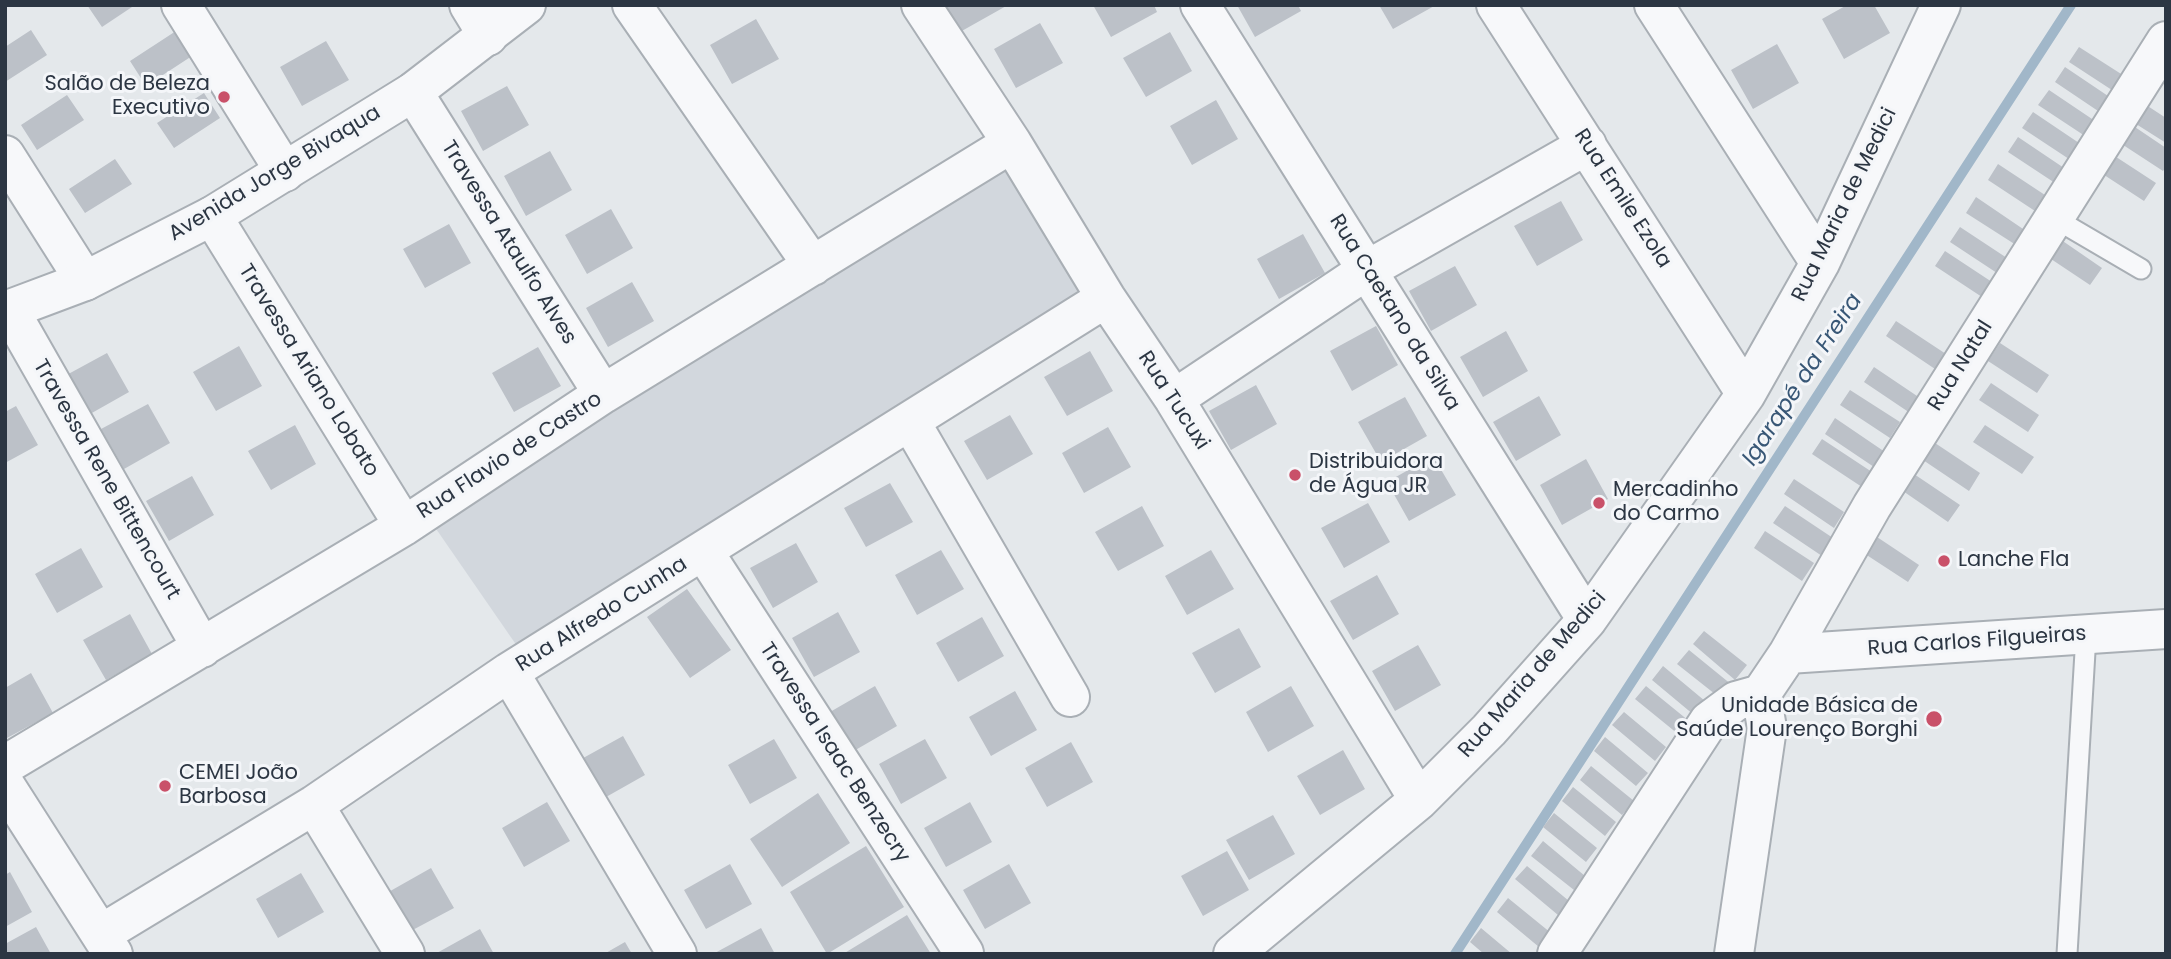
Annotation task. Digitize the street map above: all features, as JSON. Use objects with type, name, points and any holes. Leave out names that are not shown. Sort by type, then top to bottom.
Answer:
[{"type":"street","points":[[181,5],[285,172]]},
{"type":"street","name":"Avenida Jorge Bivaqua","points":[[8,311],[85,281],[212,216],[413,92],[478,20],[526,5]]},
{"type":"street","points":[[632,5],[813,266]]},
{"type":"street","name":"Rua Tucuxi","points":[[921,5],[1012,143],[1106,298],[1174,399],[1419,800]]},
{"type":"street","name":"Rua Caetano da Silva","points":[[1200,5],[1587,620]]},
{"type":"street","name":"Rua Emile Ezola","points":[[1496,5],[1746,394]]},
{"type":"street","points":[[1654,5],[1821,263]]},
{"type":"street","name":"Rua Maria de Medici","points":[[1233,954],[1419,800],[1489,730],[1587,620],[1746,394],[1821,263],[1941,5]]},
{"type":"street","name":"Rua Natal","points":[[1761,694],[1788,654],[1872,506],[2166,41]]},
{"type":"street","name":"Travessa Ataulfo Alves","points":[[413,92],[603,394]]},
{"type":"street","name":"Rua Flavio de Castro","points":[[5,765],[404,526],[603,394],[1012,143]]},
{"type":"street","points":[[1174,399],[1367,270],[1587,145]]},
{"type":"street","points":[[5,156],[85,281]]},
{"type":"street","name":"Travessa Ariano Lobato","points":[[212,216],[404,526]]},
{"type":"street","name":"Rua Alfredo Cunha","points":[[107,944],[509,673],[1106,298]]},
{"type":"street","name":"Travessa Rene Bittencourt","points":[[8,311],[202,648]]},
{"type":"street","points":[[910,421],[1070,697]]},
{"type":"street","name":"Travessa Isaac Benzecry","points":[[704,552],[964,953]]},
{"type":"street","name":"Rua Carlos Filgueiras","points":[[1788,654],[2166,629]]},
{"type":"street","points":[[509,673],[677,954]]},
{"type":"street","points":[[1557,954],[1709,721],[1736,701],[1761,694],[1767,728],[1734,954]]},
{"type":"street","points":[[5,785],[107,944]]},
{"type":"street","points":[[314,805],[405,954]]},
{"type":"lane","points":[[2054,218],[2141,269]]},
{"type":"lane","points":[[2067,954],[2086,635]]},
{"type":"shaded area","points":[[1011,159],[1094,290],[517,646],[432,523]]},
{"type":"building","points":[[87,5],[135,5],[102,27]]},
{"type":"building","points":[[945,5],[1008,5],[960,32]]},
{"type":"building","points":[[1093,5],[1154,5],[1157,12],[1111,37]]},
{"type":"building","points":[[1237,5],[1298,5],[1301,11],[1255,37]]},
{"type":"building","points":[[1379,5],[1436,5],[1393,29]]},
{"type":"building","points":[[1847,5],[1874,5],[1890,33],[1844,59],[1822,19]]},
{"type":"building","points":[[756,19],[779,59],[732,84],[710,45]]},
{"type":"building","points":[[1040,23],[1063,63],[1016,88],[994,49]]},
{"type":"building","points":[[31,30],[47,55],[5,82],[5,47]]},
{"type":"building","points":[[176,31],[192,56],[146,86],[130,61]]},
{"type":"building","points":[[1170,32],[1192,71],[1146,97],[1123,58]]},
{"type":"building","points":[[326,41],[349,80],[302,106],[280,67]]},
{"type":"building","points":[[1777,44],[1799,83],[1753,109],[1731,70]]},
{"type":"building","points":[[2079,47],[2129,79],[2118,94],[2069,62]]},
{"type":"building","points":[[2065,67],[2114,100],[2104,115],[2055,82]]},
{"type":"building","points":[[507,86],[529,125],[483,151],[461,111]]},
{"type":"building","points":[[2049,90],[2098,123],[2088,138],[2038,105]]},
{"type":"building","points":[[204,93],[220,118],[174,148],[157,123]]},
{"type":"building","points":[[67,95],[84,120],[37,150],[21,125]]},
{"type":"building","points":[[2137,99],[2166,118],[2166,143],[2125,117]]},
{"type":"building","points":[[1216,100],[1238,139],[1192,165],[1170,126]]},
{"type":"building","points":[[2033,112],[2082,145],[2072,161],[2022,128]]},
{"type":"building","points":[[2126,121],[2166,148],[2166,167],[2163,171],[2114,139]]},
{"type":"building","points":[[2018,137],[2067,170],[2058,185],[2008,152]]},
{"type":"building","points":[[550,151],[572,190],[526,216],[504,176]]},
{"type":"building","points":[[2107,151],[2156,183],[2144,201],[2095,169]]},
{"type":"building","points":[[115,159],[132,184],[85,213],[69,189]]},
{"type":"building","points":[[1998,164],[2048,197],[2038,213],[1988,180]]},
{"type":"building","points":[[1976,197],[2026,231],[2016,245],[1966,213]]},
{"type":"building","points":[[1561,201],[1583,240],[1537,266],[1514,226]]},
{"type":"building","points":[[611,209],[633,248],[587,274],[565,235]]},
{"type":"building","points":[[449,224],[471,263],[425,288],[403,249]]},
{"type":"building","points":[[1960,227],[2010,260],[2000,275],[1950,242]]},
{"type":"building","points":[[1303,234],[1325,273],[1279,299],[1257,259]]},
{"type":"building","points":[[2054,235],[2102,268],[2090,285],[2042,253]]},
{"type":"building","points":[[1945,251],[1995,284],[1985,299],[1935,266]]},
{"type":"building","points":[[1455,266],[1477,305],[1431,331],[1409,291]]},
{"type":"building","points":[[632,282],[654,321],[608,347],[586,308]]},
{"type":"building","points":[[1896,321],[1946,354],[1935,369],[1886,336]]},
{"type":"building","points":[[1376,326],[1398,365],[1352,391],[1330,351]]},
{"type":"building","points":[[1506,331],[1528,371],[1483,397],[1460,357]]},
{"type":"building","points":[[2000,343],[2049,375],[2037,393],[1988,361]]},
{"type":"building","points":[[239,346],[262,386],[216,411],[193,372]]},
{"type":"building","points":[[538,347],[561,386],[514,412],[492,373]]},
{"type":"building","points":[[1090,351],[1113,391],[1067,416],[1044,377]]},
{"type":"building","points":[[107,353],[129,392],[83,418],[61,378]]},
{"type":"building","points":[[1874,367],[1923,400],[1913,415],[1864,382]]},
{"type":"building","points":[[1991,383],[2039,415],[2028,432],[1979,400]]},
{"type":"building","points":[[1256,385],[1277,424],[1231,450],[1209,411]]},
{"type":"building","points":[[1850,390],[1900,422],[1890,438],[1840,405]]},
{"type":"building","points":[[1539,396],[1561,435],[1516,461],[1493,422]]},
{"type":"building","points":[[1405,397],[1427,436],[1381,462],[1358,422]]},
{"type":"building","points":[[148,404],[170,443],[124,469],[101,429]]},
{"type":"building","points":[[16,406],[38,445],[5,463],[5,412]]},
{"type":"building","points":[[1010,415],[1033,454],[987,480],[964,441]]},
{"type":"building","points":[[1835,418],[1885,452],[1874,467],[1825,434]]},
{"type":"building","points":[[295,425],[316,464],[271,490],[248,451]]},
{"type":"building","points":[[1985,425],[2034,457],[2022,474],[1973,442]]},
{"type":"building","points":[[1108,427],[1131,467],[1084,493],[1062,453]]},
{"type":"building","points":[[1822,439],[1872,472],[1862,487],[1812,454]]},
{"type":"building","points":[[1932,441],[1980,473],[1969,491],[1920,458]]},
{"type":"building","points":[[1433,456],[1456,495],[1409,521],[1387,482]]},
{"type":"building","points":[[1586,459],[1608,499],[1562,525],[1540,485]]},
{"type":"building","points":[[1911,472],[1960,505],[1948,522],[1900,489]]},
{"type":"building","points":[[192,476],[214,515],[169,541],[146,501]]},
{"type":"building","points":[[1794,479],[1844,512],[1834,528],[1784,494]]},
{"type":"building","points":[[890,483],[913,522],[866,547],[844,508]]},
{"type":"building","points":[[1368,503],[1390,542],[1344,568],[1321,528]]},
{"type":"building","points":[[1142,506],[1164,546],[1118,571],[1095,532]]},
{"type":"building","points":[[1785,506],[1833,538],[1822,556],[1773,523]]},
{"type":"building","points":[[1765,531],[1814,563],[1802,581],[1754,548]]},
{"type":"building","points":[[1871,533],[1919,565],[1908,582],[1859,550]]},
{"type":"building","points":[[796,543],[818,582],[773,608],[750,568]]},
{"type":"building","points":[[81,548],[103,587],[57,613],[35,574]]},
{"type":"building","points":[[941,550],[964,589],[917,615],[895,575]]},
{"type":"building","points":[[1211,550],[1234,589],[1187,615],[1165,576]]},
{"type":"building","points":[[1377,575],[1399,614],[1353,640],[1330,601]]},
{"type":"building","points":[[687,589],[731,650],[690,678],[647,617]]},
{"type":"building","points":[[838,612],[860,652],[814,677],[792,638]]},
{"type":"building","points":[[130,614],[152,654],[106,680],[83,640]]},
{"type":"building","points":[[982,617],[1004,656],[958,682],[936,643]]},
{"type":"building","points":[[1239,628],[1261,667],[1215,693],[1192,653]]},
{"type":"building","points":[[1704,631],[1747,665],[1735,680],[1693,644]]},
{"type":"building","points":[[1418,645],[1441,685],[1395,711],[1372,671]]},
{"type":"building","points":[[1689,650],[1732,685],[1720,698],[1677,664]]},
{"type":"building","points":[[1663,666],[1705,701],[1694,715],[1652,680]]},
{"type":"building","points":[[31,673],[53,713],[7,738],[5,688]]},
{"type":"building","points":[[875,686],[897,726],[852,752],[830,712]]},
{"type":"building","points":[[1291,686],[1314,726],[1268,752],[1246,712]]},
{"type":"building","points":[[1646,686],[1689,721],[1678,734],[1635,699]]},
{"type":"building","points":[[1015,691],[1037,730],[991,756],[969,717]]},
{"type":"building","points":[[1624,712],[1666,747],[1655,761],[1612,725]]},
{"type":"building","points":[[623,736],[645,775],[599,801],[576,762]]},
{"type":"building","points":[[1605,737],[1648,773],[1636,786],[1594,751]]},
{"type":"building","points":[[774,739],[797,778],[750,804],[728,765]]},
{"type":"building","points":[[925,739],[947,778],[901,804],[879,764]]},
{"type":"building","points":[[1071,742],[1093,782],[1047,807],[1025,768]]},
{"type":"building","points":[[1343,750],[1365,789],[1320,815],[1297,776]]},
{"type":"building","points":[[1591,766],[1634,801],[1622,815],[1580,780]]},
{"type":"building","points":[[1573,787],[1616,822],[1605,836],[1562,801]]},
{"type":"building","points":[[818,793],[850,843],[782,887],[750,839]]},
{"type":"building","points":[[547,802],[570,841],[524,867],[502,828]]},
{"type":"building","points":[[970,802],[992,842],[946,867],[924,828]]},
{"type":"building","points":[[1554,813],[1597,848],[1586,862],[1543,827]]},
{"type":"building","points":[[1273,815],[1295,854],[1249,880],[1226,840]]},
{"type":"building","points":[[1543,841],[1585,876],[1574,890],[1531,856]]},
{"type":"building","points":[[866,846],[904,907],[827,954],[790,892]]},
{"type":"building","points":[[1227,851],[1249,890],[1203,916],[1181,876]]},
{"type":"building","points":[[730,864],[752,904],[706,929],[684,890]]},
{"type":"building","points":[[1009,864],[1031,903],[985,929],[963,890]]},
{"type":"building","points":[[1527,866],[1569,901],[1558,915],[1515,879]]},
{"type":"building","points":[[431,868],[454,908],[407,933],[385,894]]},
{"type":"building","points":[[10,872],[32,912],[5,927],[5,875]]},
{"type":"building","points":[[301,873],[324,912],[278,938],[256,899]]},
{"type":"building","points":[[1508,898],[1551,933],[1539,947],[1497,912]]},
{"type":"building","points":[[907,915],[931,954],[843,954]]},
{"type":"building","points":[[36,927],[51,954],[5,954],[5,944]]},
{"type":"building","points":[[761,928],[775,954],[713,954]]},
{"type":"building","points":[[1481,928],[1512,954],[1484,954],[1470,942]]},
{"type":"building","points":[[480,929],[494,954],[435,954]]},
{"type":"building","points":[[625,942],[632,954],[604,954]]},
{"type":"waterway","name":"Igarapé da Freira","points":[[1455,954],[2071,5]]},
{"type":"place","name":"Salão de Beleza Executivo","points":[[224,97]]},
{"type":"place","name":"Distribuidora de Água JR","points":[[1295,475]]},
{"type":"place","name":"Mercadinho do Carmo","points":[[1599,503]]},
{"type":"place","name":"Lanche Fla","points":[[1944,561]]},
{"type":"place","name":"Unidade Básica de Saúde Lourenço Borghi","points":[[1934,719]]},
{"type":"place","name":"CEMEI João Barbosa","points":[[165,786]]}]
